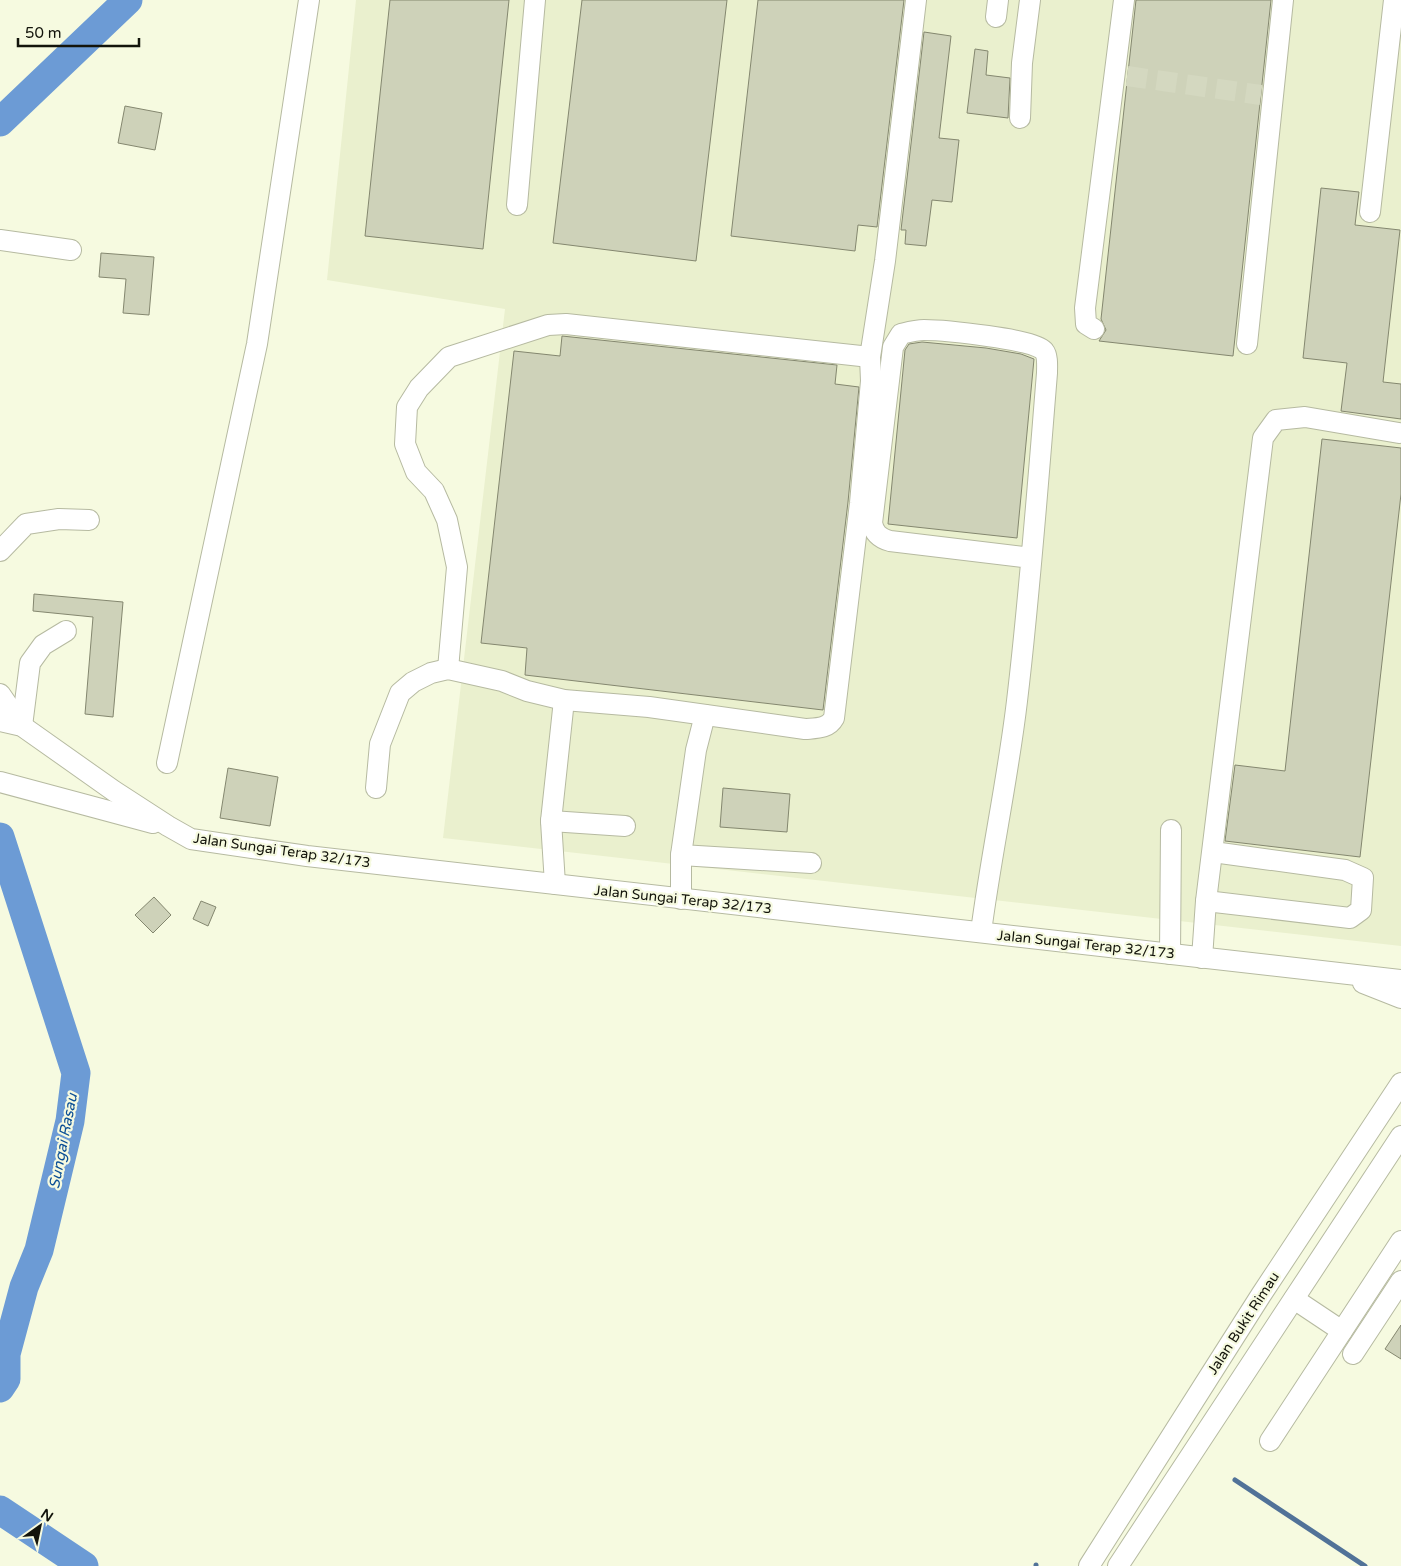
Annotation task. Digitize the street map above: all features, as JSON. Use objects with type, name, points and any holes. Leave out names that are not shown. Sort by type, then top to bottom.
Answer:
[{"type":"street","points":[[167,763],[257,344],[309,0]]},
{"type":"street","points":[[517,205],[535,0]]},
{"type":"street","points":[[376,788],[380,744],[400,694],[413,682],[448,669],[502,681],[527,691],[564,700],[649,707],[805,729],[825,727],[831,724],[834,718],[860,503],[871,381],[870,356],[885,261],[916,0]]},
{"type":"street","points":[[1020,118],[1022,62],[1030,0]]},
{"type":"street","points":[[1094,329],[1086,324],[1085,308],[1121,76],[1124,0]]},
{"type":"street","points":[[1247,344],[1267,95],[1283,0]]},
{"type":"street","points":[[1370,212],[1394,0]]},
{"type":"street","points":[[1,241],[71,250]]},
{"type":"street","points":[[448,669],[457,568],[447,520],[434,491],[416,472],[404,444],[404,424],[407,407],[419,388],[448,357],[548,325],[566,324],[870,356]]},
{"type":"street","points":[[981,932],[988,872],[1017,702],[1031,558],[1047,374],[1045,351],[1036,344],[995,337],[925,330],[901,334],[893,347],[872,523],[874,530],[881,538],[890,541],[1031,558]]},
{"type":"street","points":[[1202,958],[1206,901],[1263,438],[1276,420],[1305,417],[1400,433]]},
{"type":"street","points":[[0,550],[26,524],[59,519],[88,520]]},
{"type":"street","points":[[22,726],[30,663],[43,646],[66,631]]},
{"type":"street","points":[[0,694],[22,726]]},
{"type":"street","points":[[556,884],[551,821],[564,700]]},
{"type":"street","points":[[681,898],[681,855],[696,750],[705,715]]},
{"type":"street","name":"Jalan Sungai Terap 32/173","points":[[0,721],[22,726],[168,826],[191,839],[297,855],[1401,980]]},
{"type":"street","points":[[4,783],[168,826]]},
{"type":"street","points":[[551,821],[625,826]]},
{"type":"street","points":[[1170,954],[1171,830]]},
{"type":"street","points":[[1206,901],[1350,918],[1361,910],[1363,878],[1346,870],[1212,852]]},
{"type":"street","points":[[681,855],[811,863]]},
{"type":"street","points":[[1336,973],[1401,998]]},
{"type":"street","name":"Jalan Bukit Rimau","points":[[1089,1566],[1261,1295],[1401,1083]]},
{"type":"street","name":"Jalan Bukit Rimau","points":[[1118,1566],[1401,1136]]},
{"type":"street","points":[[1270,1441],[1401,1241]]},
{"type":"street","points":[[1353,1354],[1401,1281]]},
{"type":"street","points":[[1294,1299],[1342,1331]]},
{"type":"shaded area","points":[[356,0],[1401,0],[1401,946],[443,838],[505,309],[327,280]]},
{"type":"building","points":[[390,0],[509,0],[483,249],[365,236]]},
{"type":"building","points":[[582,0],[727,0],[696,261],[553,243]]},
{"type":"building","points":[[758,0],[904,0],[877,227],[858,225],[855,251],[731,236]]},
{"type":"building","points":[[1136,0],[1271,0],[1233,356],[1099,341],[1106,330],[1101,319]]},
{"type":"building","points":[[924,32],[951,36],[939,138],[959,140],[952,202],[932,200],[926,246],[905,244],[906,230],[901,230]]},
{"type":"building","points":[[975,49],[988,51],[986,75],[1010,78],[1008,118],[967,113]]},
{"type":"building","points":[[125,106],[162,113],[155,150],[118,143]]},
{"type":"building","points":[[1321,188],[1359,192],[1355,225],[1400,230],[1383,382],[1401,384],[1401,419],[1341,411],[1347,363],[1303,358]]},
{"type":"building","points":[[101,253],[154,257],[149,315],[123,313],[126,279],[99,277]]},
{"type":"building","points":[[562,336],[837,365],[835,384],[859,387],[848,502],[823,710],[525,675],[527,648],[481,643],[514,351],[560,356]]},
{"type":"building","points":[[922,342],[986,348],[1021,354],[1034,359],[1017,538],[888,524],[905,350],[909,344]]},
{"type":"building","points":[[1322,439],[1401,448],[1401,494],[1360,857],[1225,841],[1235,765],[1285,771]]},
{"type":"building","points":[[34,594],[123,602],[113,717],[85,714],[93,617],[33,611]]},
{"type":"building","points":[[228,768],[278,777],[270,826],[220,818]]},
{"type":"building","points":[[723,788],[790,794],[787,832],[720,827]]},
{"type":"building","points":[[154,897],[171,915],[153,933],[135,915]]},
{"type":"building","points":[[201,901],[216,907],[208,926],[193,919]]},
{"type":"building","points":[[1401,1325],[1401,1359],[1385,1349]]},
{"type":"waterway","name":"Sungai Rasau","points":[[0,122],[128,0]]},
{"type":"waterway","name":"Sungai Rasau","points":[[0,837],[76,1073],[70,1121],[39,1250],[24,1287],[6,1354],[6,1379],[0,1388]]},
{"type":"waterway","points":[[1235,1480],[1365,1566]]},
{"type":"waterway","name":"Sungai Rasau","points":[[0,1510],[84,1566]]},
{"type":"tunnel","points":[[1127,76],[1261,95]]}]
